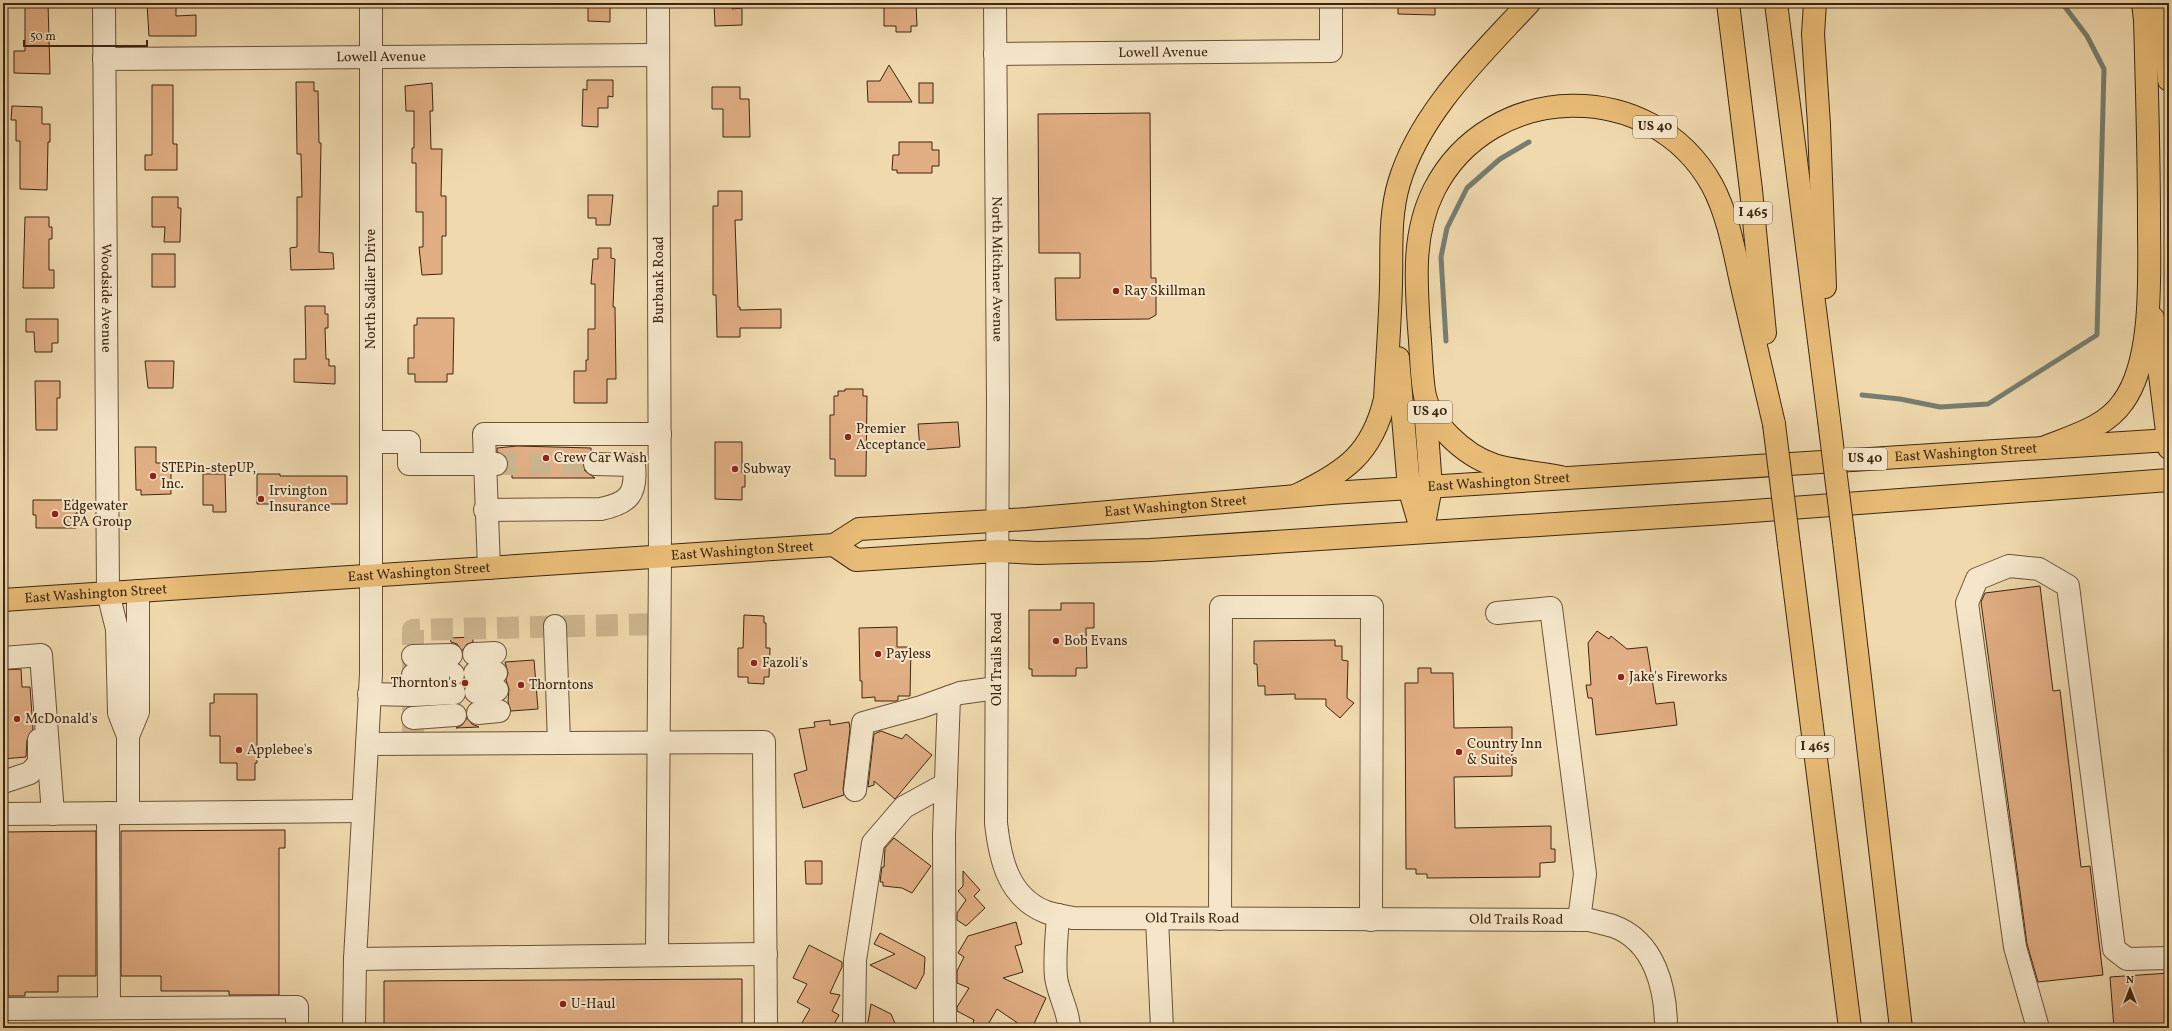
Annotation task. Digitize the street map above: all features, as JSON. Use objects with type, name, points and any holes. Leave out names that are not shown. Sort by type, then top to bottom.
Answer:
[{"type":"main road","points":[[1298,495],[1331,479],[1352,462],[1362,451],[1376,426],[1385,399],[1391,283],[1391,224],[1399,183],[1411,153],[1428,124],[1460,80],[1529,3]]},
{"type":"main road","name":"I 465","points":[[1728,3],[1751,190],[1774,424],[1850,1028]]},
{"type":"main road","points":[[1776,3],[1844,541],[1901,1028]]},
{"type":"main road","points":[[1815,3],[1813,34],[1819,125],[1829,420]]},
{"type":"main road","points":[[2043,448],[2095,426],[2107,419],[2131,391],[2140,364],[2150,301],[2147,95],[2145,20],[2143,3]]},
{"type":"main road","points":[[2162,3],[2169,80]]},
{"type":"main road","name":"US 40","points":[[1561,477],[1493,465],[1468,450],[1449,436],[1434,419],[1424,392],[1416,273],[1417,247],[1425,212],[1440,179],[1453,162],[1470,144],[1492,128],[1514,116],[1551,107],[1595,106],[1624,113],[1665,133],[1693,159],[1712,185],[1730,233],[1774,424]]},
{"type":"main road","points":[[1391,283],[1409,488],[1422,532]]},
{"type":"main road","points":[[2150,301],[2157,334],[2168,442]]},
{"type":"main road","points":[[1422,532],[1430,487],[1424,392]]},
{"type":"main road","name":"East Washington Street","points":[[834,545],[856,560],[997,536],[1298,495],[1561,477],[2043,448],[2168,442]]},
{"type":"main road","name":"East Washington Street","points":[[3,600],[834,545],[859,529],[997,536],[1038,553],[1112,551],[1725,513],[2169,480]]},
{"type":"street","name":"Woodside Avenue","points":[[104,3],[108,593],[117,629],[119,712],[128,736]]},
{"type":"street","name":"North Sadlier Drive","points":[[354,1028],[355,959],[362,811],[370,694],[371,3]]},
{"type":"street","name":"Burbank Road","points":[[657,955],[660,556],[658,3]]},
{"type":"street","name":"North Mitchner Avenue","points":[[995,3],[998,394],[997,536]]},
{"type":"street","name":"Lowell Avenue","points":[[995,54],[1331,51],[1331,3]]},
{"type":"street","name":"Lowell Avenue","points":[[104,59],[658,55]]},
{"type":"street","points":[[489,568],[485,510],[490,464],[484,434],[660,434]]},
{"type":"street","points":[[371,442],[409,442],[409,464],[490,464]]},
{"type":"street","points":[[485,510],[601,509],[618,505],[631,495],[635,479],[634,465],[595,464]]},
{"type":"street","name":"Old Trails Road","points":[[997,536],[996,823],[1002,863],[1010,881],[1022,896],[1046,912],[1073,918],[1589,920],[1614,927],[1636,940],[1648,954],[1660,979],[1664,995],[1666,1028]]},
{"type":"street","points":[[2038,1028],[2015,947],[1967,603],[1977,579],[2009,566],[2039,569],[2068,586],[2114,949],[2127,959],[2169,958]]},
{"type":"street","points":[[109,1008],[118,813],[128,736],[138,712],[138,591]]},
{"type":"street","points":[[1220,919],[1221,607],[1372,607],[1372,920]]},
{"type":"street","points":[[1497,613],[1551,608],[1585,874],[1579,920]]},
{"type":"street","points":[[555,626],[560,743]]},
{"type":"street","points":[[3,658],[41,655],[53,814]]},
{"type":"street","points":[[3,782],[30,773],[39,763],[40,745],[32,656]]},
{"type":"street","points":[[370,694],[413,695],[453,674],[413,665]]},
{"type":"street","points":[[855,790],[863,723],[921,707],[960,693],[996,688]]},
{"type":"street","points":[[945,1028],[946,784],[948,697]]},
{"type":"street","points":[[413,718],[455,715]]},
{"type":"street","points":[[367,744],[764,742],[766,1028]]},
{"type":"street","points":[[854,1028],[855,960],[873,843],[904,807],[946,784]]},
{"type":"street","points":[[3,814],[362,811]]},
{"type":"street","points":[[1058,915],[1056,976],[1060,996],[1069,1022],[1069,1028]]},
{"type":"street","points":[[1158,919],[1162,1028]]},
{"type":"street","points":[[355,959],[766,954]]},
{"type":"street","points":[[3,1009],[296,1007],[297,1028]]},
{"type":"building","points":[[25,3],[48,3],[50,74],[14,73],[14,51],[25,51]]},
{"type":"building","points":[[176,3],[176,16],[196,15],[196,36],[149,36],[147,4]]},
{"type":"building","points":[[588,3],[610,3],[610,22],[588,21]]},
{"type":"building","points":[[714,3],[732,3],[732,9],[742,8],[742,25],[715,26]]},
{"type":"building","points":[[895,3],[916,3],[917,26],[911,26],[911,32],[896,32],[896,26],[884,26],[884,7],[895,7]]},
{"type":"building","points":[[1398,3],[1435,3],[1435,15],[1398,14]]},
{"type":"building","points":[[889,65],[912,102],[868,102],[867,81],[880,81]]},
{"type":"building","points":[[587,80],[613,80],[613,97],[608,96],[608,108],[598,108],[598,127],[582,126],[583,89],[587,90]]},
{"type":"building","points":[[296,82],[314,82],[314,91],[318,91],[319,143],[321,143],[319,252],[333,253],[334,269],[291,270],[290,248],[297,247],[297,197],[302,197],[301,154],[297,154]]},
{"type":"building","points":[[432,83],[433,111],[430,111],[431,149],[442,149],[441,196],[446,196],[446,236],[442,236],[442,274],[422,275],[419,247],[423,247],[423,212],[416,212],[416,163],[412,163],[412,148],[414,148],[414,111],[406,111],[405,86]]},
{"type":"building","points":[[919,83],[933,83],[933,103],[919,103]]},
{"type":"building","points":[[152,85],[173,85],[173,144],[177,144],[177,170],[145,170],[145,155],[152,155]]},
{"type":"building","points":[[712,87],[740,87],[740,99],[749,99],[750,137],[723,137],[723,109],[712,109]]},
{"type":"building","points":[[12,106],[42,107],[42,124],[50,124],[47,190],[20,189],[20,141],[16,141],[16,120],[11,120]]},
{"type":"building","points":[[1150,113],[1151,278],[1156,278],[1156,315],[1149,319],[1056,320],[1055,278],[1080,278],[1080,253],[1039,253],[1038,114]]},
{"type":"building","points":[[899,142],[932,142],[932,150],[939,150],[939,166],[932,166],[932,173],[897,173],[897,170],[892,170],[893,155],[899,155]]},
{"type":"building","points":[[718,191],[742,191],[742,220],[735,220],[738,307],[740,307],[740,310],[781,309],[781,328],[740,328],[740,337],[717,337],[716,295],[713,295],[713,206],[718,206]]},
{"type":"building","points":[[588,195],[613,195],[610,225],[596,225],[596,218],[588,218]]},
{"type":"building","points":[[152,197],[178,197],[178,208],[181,208],[180,242],[164,242],[165,227],[152,227]]},
{"type":"building","points":[[25,217],[49,217],[49,227],[52,227],[52,239],[49,239],[49,270],[54,270],[54,288],[23,288]]},
{"type":"building","points":[[598,248],[611,248],[611,258],[615,259],[613,307],[615,307],[616,379],[607,379],[607,403],[574,403],[574,371],[586,371],[586,360],[588,360],[588,329],[595,329],[595,284],[591,284],[593,259],[598,259]]},
{"type":"building","points":[[152,254],[175,254],[175,287],[152,287]]},
{"type":"building","points":[[305,306],[325,306],[325,314],[328,314],[328,328],[325,328],[326,359],[329,359],[329,366],[335,366],[335,384],[294,382],[294,359],[306,359]]},
{"type":"building","points":[[417,318],[454,318],[453,374],[447,374],[447,382],[415,382],[415,374],[408,374],[408,358],[414,358],[414,325],[417,325]]},
{"type":"building","points":[[26,319],[58,319],[58,343],[52,343],[52,352],[35,352],[34,332],[26,332]]},
{"type":"building","points":[[145,361],[174,361],[173,388],[148,388]]},
{"type":"building","points":[[35,381],[60,381],[60,398],[57,398],[57,430],[36,430]]},
{"type":"building","name":"Premier Acceptance","points":[[845,389],[863,389],[863,396],[867,396],[866,476],[835,476],[835,459],[830,459],[830,415],[834,415],[834,396],[838,396],[838,391],[845,391]]},
{"type":"building","points":[[958,422],[960,447],[920,450],[918,424]]},
{"type":"building","points":[[715,442],[742,442],[742,473],[745,473],[745,487],[742,487],[742,500],[715,499]]},
{"type":"building","name":"Crew Car Wash","points":[[517,446],[591,448],[591,452],[593,452],[585,457],[583,464],[584,470],[595,478],[512,478],[512,474],[504,474],[508,464],[507,457],[497,452],[497,448]]},
{"type":"building","name":"STEPin-stepUP, Inc.","points":[[135,447],[156,447],[156,463],[171,463],[171,494],[141,495],[141,490],[136,490]]},
{"type":"building","points":[[203,474],[225,474],[226,512],[213,512],[213,505],[203,505]]},
{"type":"building","points":[[257,474],[280,474],[280,476],[347,476],[347,504],[257,504]]},
{"type":"building","name":"Edgewater CPA Group","points":[[33,500],[79,500],[79,513],[76,513],[76,528],[36,528],[36,515],[33,515]]},
{"type":"building","points":[[2040,586],[2053,691],[2060,690],[2081,867],[2090,866],[2103,975],[2038,982],[2027,944],[1981,602],[1985,593]]},
{"type":"building","points":[[1061,603],[1094,603],[1094,628],[1086,628],[1087,668],[1076,668],[1076,676],[1032,676],[1032,669],[1029,669],[1029,610],[1061,610]]},
{"type":"building","name":"Fazoli's","points":[[744,615],[764,616],[764,623],[766,623],[766,648],[770,648],[769,677],[764,677],[764,684],[748,683],[748,677],[738,677],[738,648],[743,648]]},
{"type":"building","name":"Payless","points":[[897,627],[897,647],[911,647],[910,696],[898,696],[898,700],[896,701],[875,701],[875,697],[862,698],[862,681],[860,681],[859,628]]},
{"type":"building","name":"Jake's Fireworks","points":[[1597,631],[1609,639],[1611,636],[1627,649],[1647,647],[1656,704],[1674,702],[1677,725],[1596,735],[1592,698],[1588,698],[1586,685],[1591,685],[1588,643]]},
{"type":"building","points":[[473,637],[473,642],[467,644],[462,651],[457,644],[451,642],[450,638]]},
{"type":"building","points":[[1335,640],[1335,646],[1342,646],[1342,660],[1348,661],[1347,698],[1354,703],[1340,718],[1326,706],[1326,699],[1295,699],[1295,694],[1265,695],[1265,686],[1258,686],[1257,664],[1254,664],[1254,641]]},
{"type":"building","name":"Thorntons","points":[[534,660],[538,709],[511,711],[508,702],[509,689],[506,680],[508,673],[505,662]]},
{"type":"building","name":"Country Inn & Suites","points":[[1418,668],[1431,668],[1431,673],[1453,673],[1454,728],[1512,727],[1512,776],[1454,777],[1455,828],[1551,826],[1551,849],[1555,849],[1555,862],[1540,863],[1540,877],[1427,878],[1427,874],[1416,874],[1416,869],[1406,869],[1405,683],[1418,683]]},
{"type":"building","name":"McDonald's","points":[[21,669],[22,687],[30,687],[33,729],[27,740],[26,757],[3,759],[3,670]]},
{"type":"building","name":"Applebee's","points":[[214,694],[257,694],[257,763],[255,763],[255,780],[237,780],[237,763],[220,763],[220,736],[210,736],[210,703],[214,703]]},
{"type":"building","points":[[467,718],[472,724],[479,727],[456,728],[462,725]]},
{"type":"building","points":[[830,720],[830,725],[849,722],[850,729],[843,789],[844,795],[803,808],[794,774],[807,770],[799,729],[815,727],[814,722]]},
{"type":"building","points":[[881,731],[902,739],[906,734],[932,755],[895,799],[874,781],[874,785],[868,787],[874,734]]},
{"type":"building","points":[[285,830],[285,848],[279,848],[279,995],[229,995],[229,991],[161,991],[161,976],[121,976],[121,831]]},
{"type":"building","points":[[96,831],[96,976],[58,976],[58,992],[25,992],[25,996],[8,996],[7,850],[3,850],[3,832]]},
{"type":"building","points":[[894,838],[931,866],[912,893],[902,888],[883,886],[883,882],[880,882],[882,867],[884,867],[885,848]]},
{"type":"building","points":[[805,861],[822,861],[822,884],[806,884]]},
{"type":"building","points":[[963,871],[980,890],[974,896],[985,908],[966,926],[957,920],[957,913],[966,900],[958,891],[963,886]]},
{"type":"building","points":[[1016,922],[1022,944],[1015,946],[1023,972],[1003,978],[1046,998],[1032,1028],[1025,1028],[997,1009],[986,1028],[982,1028],[973,1023],[974,1020],[957,1011],[957,1007],[969,988],[957,983],[957,971],[964,957],[958,953],[968,936]]},
{"type":"building","points":[[880,933],[925,957],[924,974],[916,989],[870,965],[895,954],[874,944]]},
{"type":"building","points":[[809,945],[842,962],[842,967],[830,993],[840,995],[832,1011],[839,1015],[832,1028],[799,1028],[810,1009],[797,1002],[807,984],[793,978]]},
{"type":"building","points":[[2169,973],[2169,1028],[2114,1028],[2110,977]]},
{"type":"building","name":"U-Haul","points":[[742,979],[742,1028],[384,1028],[384,981]]},
{"type":"building","points":[[871,1004],[891,1014],[897,1028],[867,1028]]},
{"type":"waterway","points":[[1862,395],[1900,399],[1940,407],[1988,404],[2097,335],[2104,69],[2087,36],[2062,3]]},
{"type":"waterway","points":[[1446,341],[1441,257],[1447,228],[1467,188],[1500,159],[1529,142]]},
{"type":"tunnel","points":[[496,464],[595,464]]},
{"type":"tunnel","points":[[413,744],[413,630],[659,624]]},
{"type":"place","name":"Ray Skillman","points":[[1116,291]]},
{"type":"place","name":"Premier Acceptance","points":[[848,437]]},
{"type":"place","name":"Crew Car Wash","points":[[546,458]]},
{"type":"place","name":"Subway","points":[[735,469]]},
{"type":"place","name":"STEPin-stepUP, Inc.","points":[[153,476]]},
{"type":"place","name":"Irvington Insurance","points":[[261,499]]},
{"type":"place","name":"Edgewater CPA Group","points":[[55,514]]},
{"type":"place","name":"Bob Evans","points":[[1056,641]]},
{"type":"place","name":"Payless","points":[[878,654]]},
{"type":"place","name":"Fazoli's","points":[[754,663]]},
{"type":"place","name":"Jake's Fireworks","points":[[1621,677]]},
{"type":"place","name":"Thornton's","points":[[465,683]]},
{"type":"place","name":"Thorntons","points":[[521,685]]},
{"type":"place","name":"McDonald's","points":[[17,719]]},
{"type":"place","name":"Applebee's","points":[[239,750]]},
{"type":"place","name":"Country Inn & Suites","points":[[1459,752]]},
{"type":"place","name":"U-Haul","points":[[563,1004]]}]
